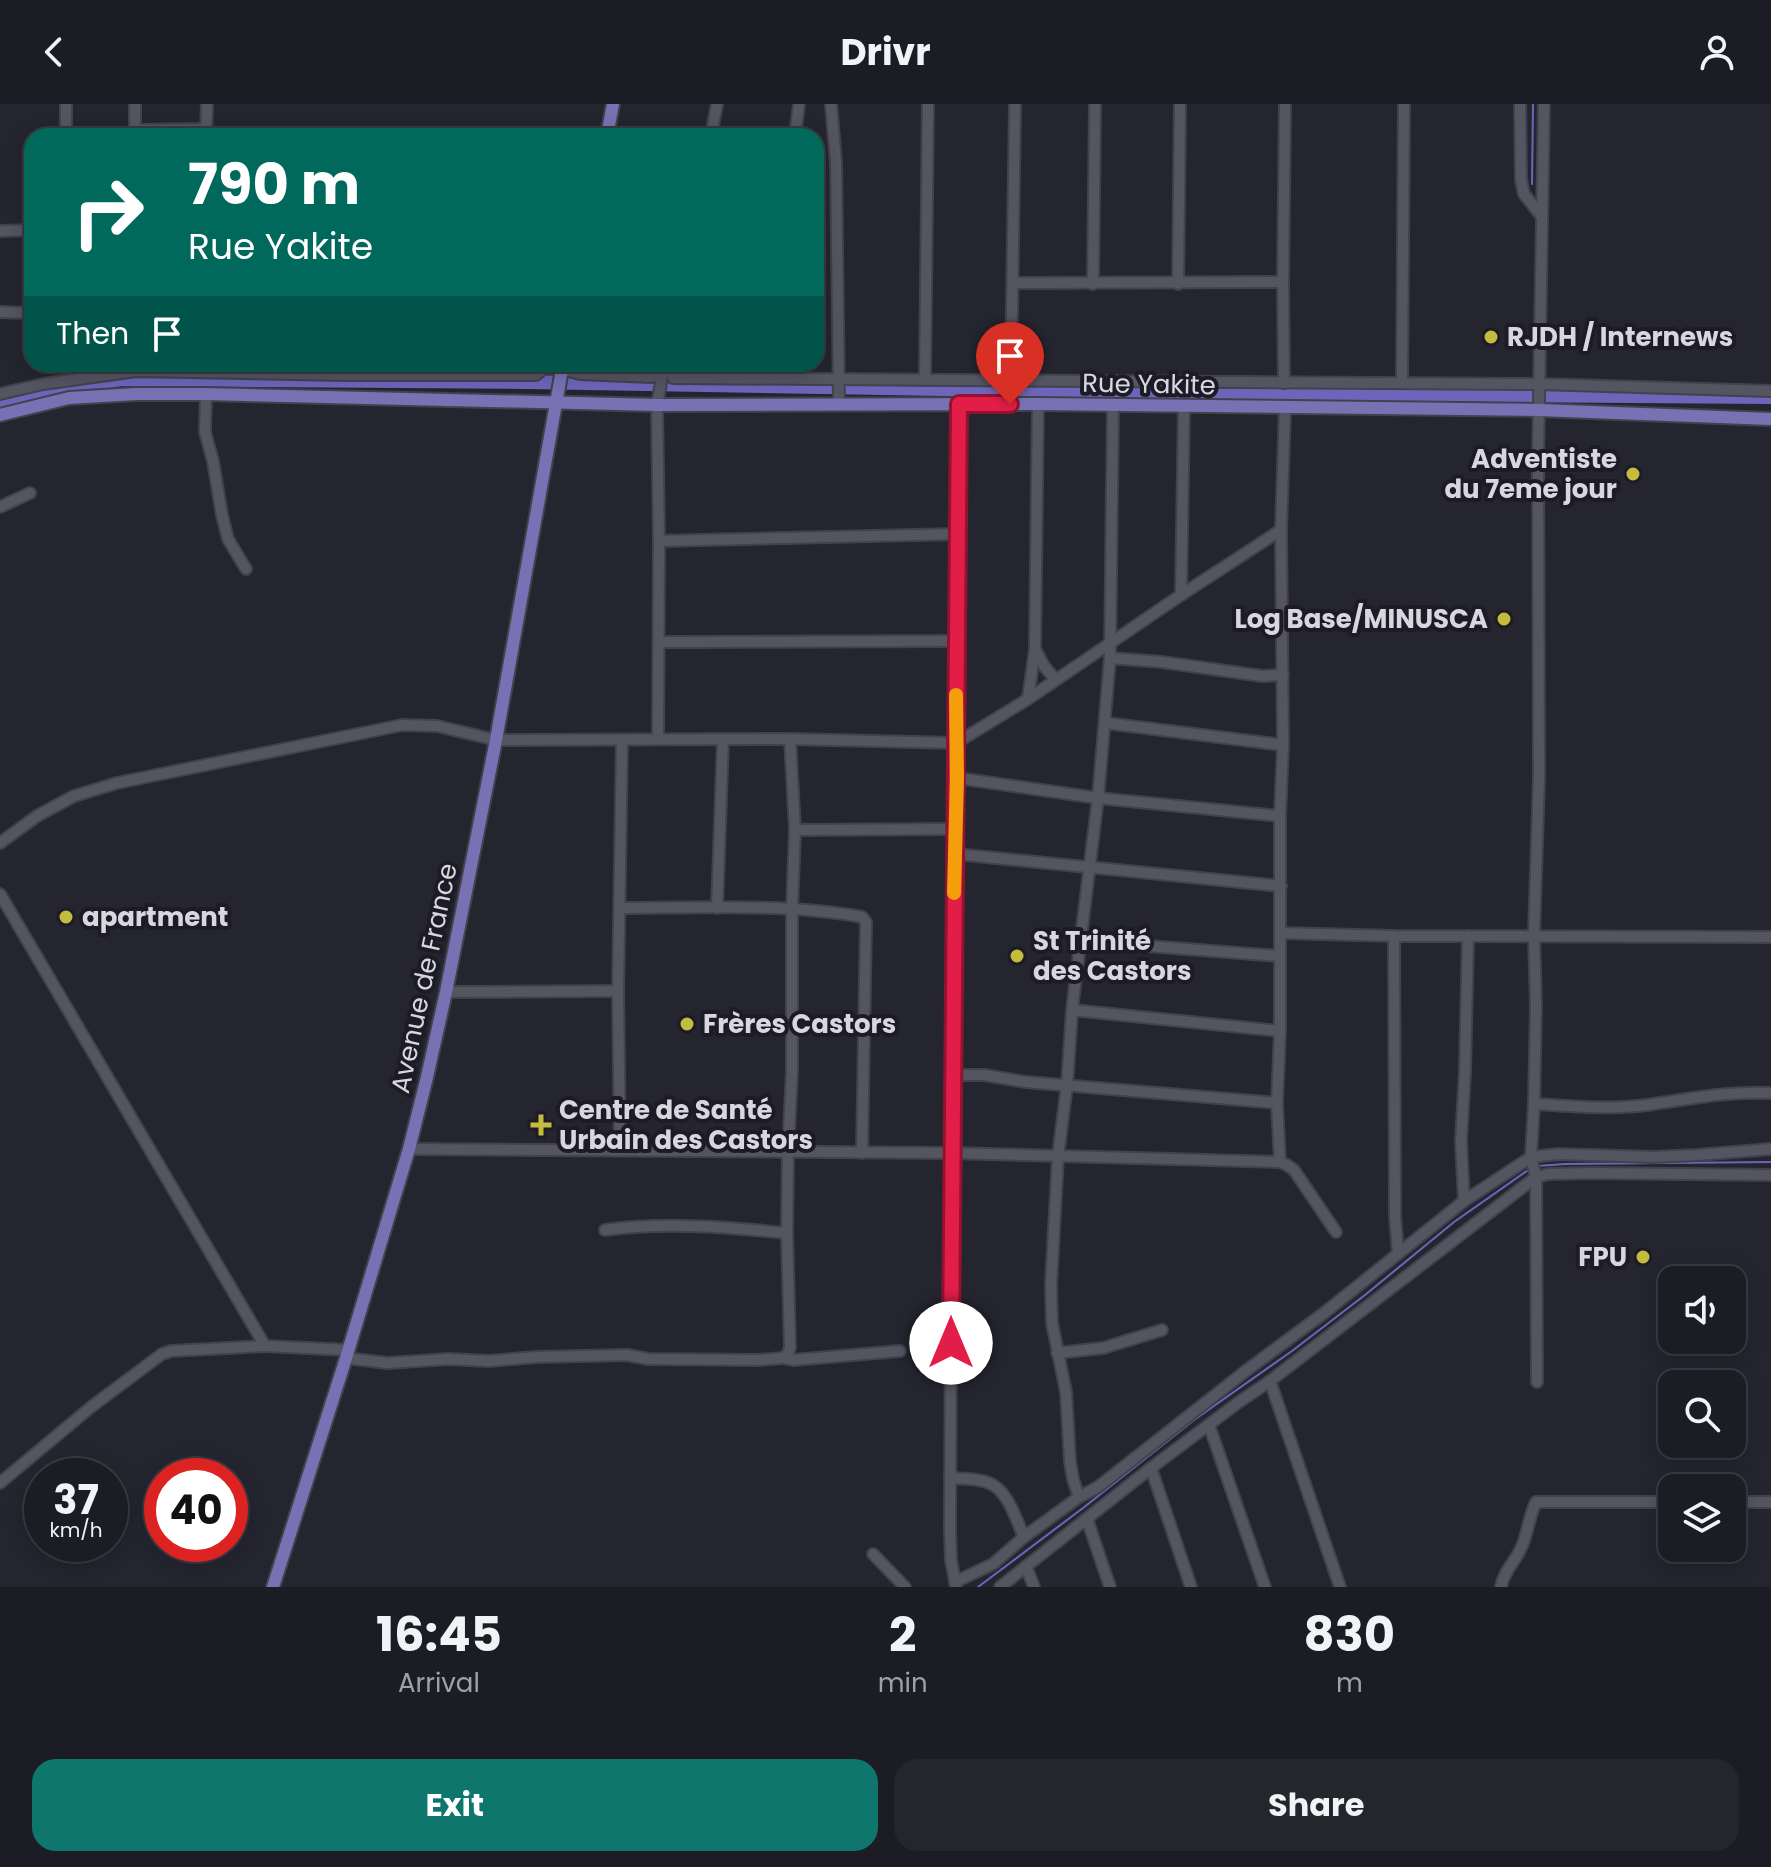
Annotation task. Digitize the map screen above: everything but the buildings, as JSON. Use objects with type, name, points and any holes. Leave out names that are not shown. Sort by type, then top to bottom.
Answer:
[{"type":"main road","points":[[608,128],[613,104]]},
{"type":"main road","name":"Avenue de France","points":[[273,1587],[409,1149],[446,992],[496,740],[561,372]]},
{"type":"main road","name":"Rue Yakite","points":[[0,415],[69,398],[206,394],[557,398],[658,403],[1539,410],[1771,419]]},
{"type":"street","points":[[66,104],[66,128]]},
{"type":"street","points":[[135,104],[135,128]]},
{"type":"street","points":[[206,128],[207,104]]},
{"type":"street","points":[[712,128],[717,104]]},
{"type":"street","points":[[796,128],[799,104]]},
{"type":"street","points":[[831,104],[836,163],[839,405]]},
{"type":"street","points":[[925,380],[928,104]]},
{"type":"street","points":[[1011,379],[1015,104]]},
{"type":"street","points":[[1093,284],[1095,104]]},
{"type":"street","points":[[1178,284],[1180,104]]},
{"type":"street","points":[[1284,383],[1285,104]]},
{"type":"street","points":[[1402,383],[1404,104]]},
{"type":"street","points":[[1520,104],[1521,180],[1524,194],[1542,217]]},
{"type":"street","points":[[1537,1382],[1536,1177],[1531,1157],[1539,777],[1539,384],[1544,104]]},
{"type":"street","points":[[0,231],[24,230]]},
{"type":"street","points":[[1013,283],[1283,282]]},
{"type":"street","points":[[0,312],[24,313]]},
{"type":"street","points":[[0,394],[113,372]]},
{"type":"street","points":[[279,372],[536,375],[539,372]]},
{"type":"street","points":[[573,372],[652,377],[660,372]]},
{"type":"street","points":[[658,739],[658,403],[664,372]]},
{"type":"street","points":[[673,372],[673,378],[1539,384],[1771,391]]},
{"type":"street","points":[[755,378],[756,372]]},
{"type":"street","points":[[206,394],[205,432],[222,515],[228,539],[246,569]]},
{"type":"street","points":[[959,404],[950,1478],[951,1560],[956,1584],[993,1564],[1024,1537],[1098,1487],[1464,1201],[1531,1157],[1558,1154],[1653,1157],[1771,1149]]},
{"type":"street","points":[[1028,699],[1035,649],[1038,404]]},
{"type":"street","points":[[1079,1497],[1070,1461],[1066,1392],[1052,1323],[1051,1285],[1058,1156],[1098,798],[1110,658],[1113,405]]},
{"type":"street","points":[[1181,595],[1184,407]]},
{"type":"street","points":[[1280,1162],[1277,1103],[1283,745],[1281,530],[1285,407]]},
{"type":"street","points":[[0,507],[30,493]]},
{"type":"street","points":[[0,843],[37,816],[74,796],[141,778],[402,725],[437,726],[496,740],[790,739],[956,743],[1028,699],[1281,530]]},
{"type":"street","points":[[659,541],[959,534]]},
{"type":"street","points":[[659,642],[956,641]]},
{"type":"street","points":[[1035,649],[1056,680]]},
{"type":"street","points":[[1110,658],[1262,676],[1283,675]]},
{"type":"street","points":[[1105,723],[1283,745]]},
{"type":"street","points":[[783,1358],[790,1347],[787,1233],[795,830],[790,739]]},
{"type":"street","points":[[620,1150],[618,991],[622,740]]},
{"type":"street","points":[[717,908],[723,740]]},
{"type":"street","points":[[957,778],[1098,798],[1280,816]]},
{"type":"street","points":[[795,830],[954,829]]},
{"type":"street","points":[[955,854],[1281,886]]},
{"type":"street","points":[[0,894],[265,1346]]},
{"type":"street","points":[[620,908],[792,910],[862,917],[866,922],[862,1153]]},
{"type":"street","points":[[1281,933],[1771,937]]},
{"type":"street","points":[[1394,936],[1395,1215],[1398,1254]]},
{"type":"street","points":[[1464,1201],[1461,1141],[1468,936]]},
{"type":"street","points":[[1081,941],[1280,956]]},
{"type":"street","points":[[446,992],[618,991]]},
{"type":"street","points":[[1072,1010],[1280,1031]]},
{"type":"street","points":[[952,1075],[984,1075],[1026,1082],[1277,1103]]},
{"type":"street","points":[[1534,1104],[1613,1108],[1710,1094],[1771,1093]]},
{"type":"street","points":[[409,1149],[951,1153],[1280,1162],[1294,1170],[1336,1232]]},
{"type":"street","points":[[1000,1587],[1151,1468],[1536,1177],[1592,1173],[1771,1175]]},
{"type":"street","points":[[605,1230],[641,1225],[691,1225],[787,1233]]},
{"type":"street","points":[[1057,1353],[1103,1348],[1162,1330]]},
{"type":"street","points":[[0,1483],[91,1407],[162,1354],[171,1351],[265,1346],[347,1354],[387,1363],[459,1358],[489,1361],[627,1355],[648,1359],[793,1360],[900,1351]]},
{"type":"street","points":[[1270,1381],[1340,1587]]},
{"type":"street","points":[[1209,1425],[1265,1587]]},
{"type":"street","points":[[1151,1468],[1191,1587]]},
{"type":"street","points":[[950,1478],[990,1483],[999,1489],[1024,1537]]},
{"type":"street","points":[[1501,1587],[1505,1573],[1522,1547],[1530,1513],[1536,1502],[1658,1502]]},
{"type":"street","points":[[1746,1502],[1771,1502]]},
{"type":"street","points":[[1087,1519],[1110,1587]]},
{"type":"street","points":[[873,1554],[905,1587]]},
{"type":"street","points":[[1026,1566],[1034,1587]]},
{"type":"waterway","points":[[1532,184],[1533,104]]},
{"type":"waterway","points":[[0,401],[37,391],[122,379],[1183,393],[1771,397]]},
{"type":"waterway","points":[[1537,1166],[1771,1162]]},
{"type":"waterway","points":[[978,1587],[1194,1420],[1292,1351],[1454,1222],[1531,1168]]},
{"type":"slow traffic","points":[[954,893],[956,695]]},
{"type":"place","name":"RJDH / Internews","points":[[1491,337]]},
{"type":"place","name":"Adventiste du 7eme jour","points":[[1633,474]]},
{"type":"place","name":"Log Base/MINUSCA","points":[[1504,619]]},
{"type":"place","name":"apartment","points":[[66,917]]},
{"type":"place","name":"St Trinité des Castors","points":[[1017,956]]},
{"type":"place","name":"Frères Castors","points":[[687,1024]]},
{"type":"place","name":"Centre de Santé Urbain des Castors","points":[[541,1125]]},
{"type":"place","name":"FPU","points":[[1643,1257]]},
{"type":"route","points":[[951,1343],[959,404],[1010,404]]}]
